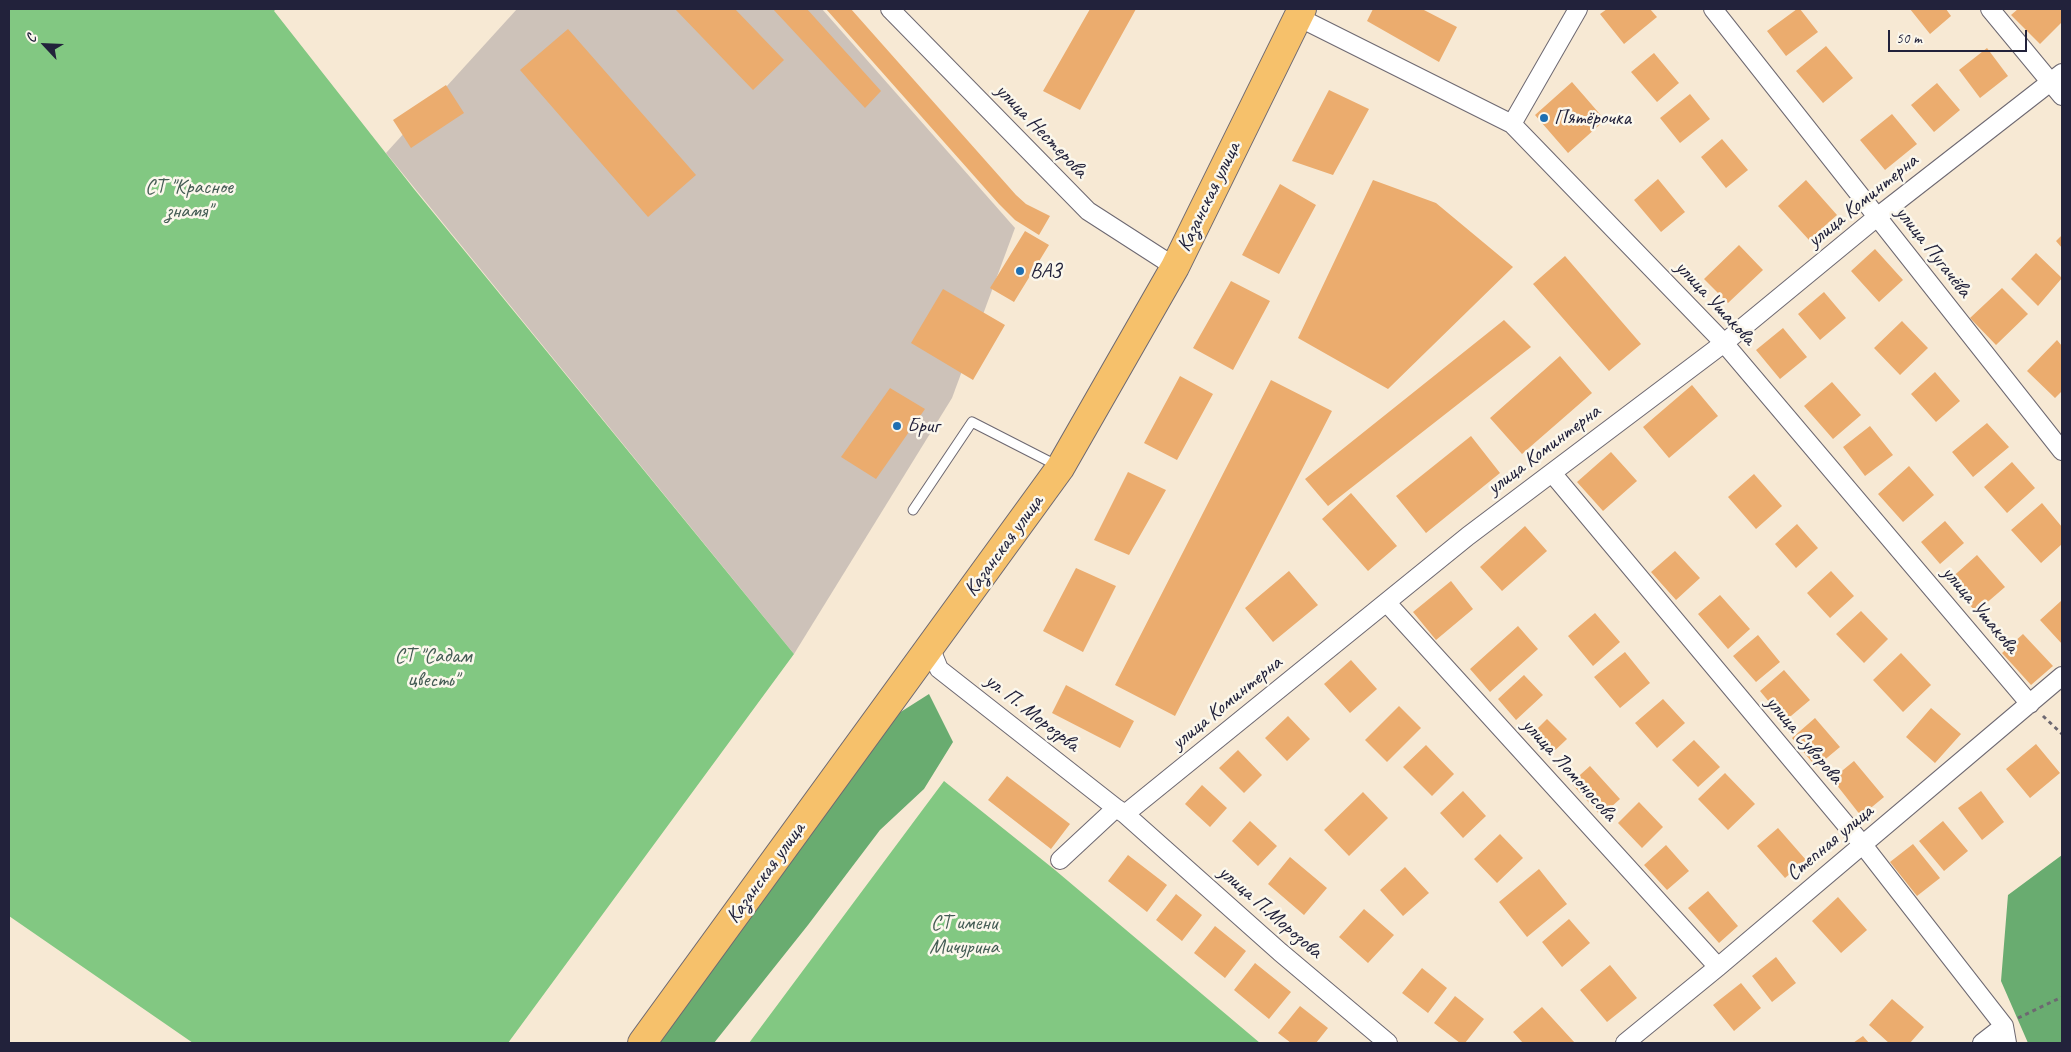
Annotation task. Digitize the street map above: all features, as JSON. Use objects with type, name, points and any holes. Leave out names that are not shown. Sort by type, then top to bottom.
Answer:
[{"type":"highway","name":"Казанская улица","points":[[642,1043],[1060,468],[1175,267],[1300,13]]},
{"type":"street","name":"улица Нестерова","points":[[890,9],[1088,211],[1175,267]]},
{"type":"street","points":[[1512,124],[1578,9]]},
{"type":"street","name":"улица Пугачёва","points":[[1713,9],[2062,452]]},
{"type":"street","points":[[1990,9],[2056,77],[2062,96]]},
{"type":"street","name":"улица Ушакова","points":[[1300,13],[1512,124],[1724,343],[2030,704]]},
{"type":"street","name":"улица Коминтерна","points":[[1060,860],[1387,603],[1468,536],[1724,343],[1877,217],[2056,77]]},
{"type":"street","name":"улица Суворова","points":[[1552,473],[1863,845],[2006,1035]]},
{"type":"street","name":"улица Ломоносова","points":[[1387,603],[1718,967]]},
{"type":"street","name":"ул. П. Морозрва","points":[[930,647],[939,669],[1120,811]]},
{"type":"street","name":"Степная улица","points":[[1625,1043],[1718,967],[2062,676]]},
{"type":"street","name":"улица П.Морозова","points":[[1120,811],[1280,952],[1388,1043]]},
{"type":"street","points":[[1982,1043],[2006,1035]]},
{"type":"lane","points":[[913,510],[972,422],[1060,468]]},
{"type":"path","points":[[2030,704],[2062,734]]},
{"type":"path","points":[[2006,1035],[2062,997]]},
{"type":"shaded area","points":[[517,9],[822,9],[1015,228],[952,398],[794,654],[386,153]]},
{"type":"green space","name":"СТ \"Садам цвесть\"","points":[[9,9],[276,9],[274,11],[414,189],[794,654],[508,1043],[193,1043],[9,916]]},
{"type":"green space","points":[[929,694],[953,742],[924,789],[880,830],[808,925],[714,1043],[657,1043],[888,720]]},
{"type":"green space","name":"СТ имени Мичурина","points":[[944,781],[1055,870],[1260,1043],[749,1043]]},
{"type":"green space","points":[[2062,855],[2062,1043],[2028,1043],[2001,981],[2008,895]]},
{"type":"building","points":[[675,9],[735,9],[784,60],[753,90]]},
{"type":"building","points":[[773,9],[807,9],[881,91],[865,108]]},
{"type":"building","points":[[826,9],[851,9],[1016,195],[1026,204],[1050,216],[1039,235],[1015,220],[999,204]]},
{"type":"building","points":[[1090,9],[1136,9],[1080,110],[1043,91]]},
{"type":"building","points":[[1373,9],[1422,9],[1457,27],[1439,62],[1367,21]]},
{"type":"building","points":[[1607,9],[1650,9],[1657,17],[1624,44],[1600,14]]},
{"type":"building","points":[[1797,9],[1800,9],[1818,32],[1786,56],[1767,31]]},
{"type":"building","points":[[1910,9],[1946,9],[1951,16],[1930,34]]},
{"type":"building","points":[[2018,9],[2062,9],[2062,22],[2040,44],[2011,15]]},
{"type":"building","points":[[568,29],[696,175],[648,217],[520,70]]},
{"type":"building","points":[[1826,46],[1853,78],[1823,103],[1796,71]]},
{"type":"building","points":[[1987,48],[2008,76],[1980,98],[1959,70]]},
{"type":"building","points":[[1654,53],[1679,83],[1657,102],[1631,72]]},
{"type":"building","points":[[1572,82],[1605,120],[1568,153],[1535,115]]},
{"type":"building","points":[[1937,83],[1960,110],[1934,132],[1911,105]]},
{"type":"building","points":[[446,85],[464,113],[411,148],[393,120]]},
{"type":"building","points":[[1329,90],[1369,109],[1333,175],[1292,161]]},
{"type":"building","points":[[1690,94],[1710,119],[1680,143],[1660,118]]},
{"type":"building","points":[[1892,114],[1917,144],[1885,170],[1860,140]]},
{"type":"building","points":[[1722,139],[1748,170],[1726,188],[1701,157]]},
{"type":"building","points":[[1658,179],[1685,212],[1661,232],[1634,200]]},
{"type":"building","points":[[1373,180],[1436,203],[1513,267],[1388,389],[1298,338]]},
{"type":"building","points":[[1806,180],[1837,215],[1809,240],[1778,206]]},
{"type":"building","points":[[1280,184],[1316,205],[1279,274],[1242,255]]},
{"type":"building","points":[[1025,231],[1049,245],[1014,302],[990,288]]},
{"type":"building","points":[[2062,235],[2062,248],[2056,241]]},
{"type":"building","points":[[1739,245],[1763,270],[1728,303],[1704,279]]},
{"type":"building","points":[[1875,249],[1903,280],[1879,302],[1851,271]]},
{"type":"building","points":[[2036,253],[2062,278],[2038,306],[2011,279]]},
{"type":"building","points":[[1565,256],[1641,344],[1609,371],[1533,284]]},
{"type":"building","points":[[1231,281],[1270,301],[1233,370],[1193,348]]},
{"type":"building","points":[[2002,288],[2028,314],[1996,345],[1970,318]]},
{"type":"building","points":[[943,289],[1005,325],[973,380],[911,343]]},
{"type":"building","points":[[1824,292],[1846,318],[1820,340],[1798,314]]},
{"type":"building","points":[[1504,320],[1531,347],[1328,506],[1305,479]]},
{"type":"building","points":[[1902,321],[1928,348],[1900,375],[1874,348]]},
{"type":"building","points":[[1783,328],[1807,357],[1780,379],[1756,350]]},
{"type":"building","points":[[2057,340],[2062,346],[2062,391],[2055,398],[2027,371]]},
{"type":"building","points":[[1560,356],[1592,393],[1522,454],[1490,418]]},
{"type":"building","points":[[1935,372],[1960,401],[1936,422],[1911,394]]},
{"type":"building","points":[[1180,376],[1213,394],[1177,460],[1144,443]]},
{"type":"building","points":[[1271,380],[1332,411],[1175,716],[1115,685]]},
{"type":"building","points":[[1832,382],[1861,415],[1833,439],[1804,406]]},
{"type":"building","points":[[1692,385],[1718,416],[1669,458],[1643,427]]},
{"type":"building","points":[[890,388],[925,409],[876,479],[841,457]]},
{"type":"building","points":[[1987,423],[2009,447],[1973,477],[1952,452]]},
{"type":"building","points":[[1870,426],[1893,455],[1865,476],[1843,447]]},
{"type":"building","points":[[1471,436],[1500,473],[1426,533],[1396,496]]},
{"type":"building","points":[[1611,452],[1637,481],[1603,511],[1577,482]]},
{"type":"building","points":[[2012,462],[2035,488],[2007,513],[1984,487]]},
{"type":"building","points":[[1909,466],[1934,495],[1903,522],[1878,494]]},
{"type":"building","points":[[1128,472],[1166,490],[1129,555],[1094,540]]},
{"type":"building","points":[[1754,474],[1782,506],[1756,529],[1728,497]]},
{"type":"building","points":[[1351,493],[1397,546],[1368,571],[1322,519]]},
{"type":"building","points":[[2042,503],[2062,527],[2062,544],[2041,563],[2011,530]]},
{"type":"building","points":[[1945,521],[1964,543],[1940,564],[1921,542]]},
{"type":"building","points":[[1797,524],[1818,548],[1796,568],[1775,544]]},
{"type":"building","points":[[1525,526],[1547,551],[1502,591],[1480,567]]},
{"type":"building","points":[[1675,551],[1700,578],[1676,600],[1651,572]]},
{"type":"building","points":[[1977,555],[2005,587],[1976,612],[1948,581]]},
{"type":"building","points":[[1076,568],[1116,586],[1083,652],[1043,631]]},
{"type":"building","points":[[1289,571],[1318,605],[1273,642],[1245,608]]},
{"type":"building","points":[[1831,571],[1854,596],[1830,618],[1807,593]]},
{"type":"building","points":[[1451,581],[1473,609],[1436,640],[1413,612]]},
{"type":"building","points":[[1720,595],[1750,629],[1728,649],[1698,614]]},
{"type":"building","points":[[2061,601],[2062,603],[2062,644],[2040,620]]},
{"type":"building","points":[[1861,611],[1888,639],[1864,663],[1836,634]]},
{"type":"building","points":[[1595,613],[1620,642],[1593,666],[1568,636]]},
{"type":"building","points":[[1518,626],[1538,649],[1490,692],[1470,669]]},
{"type":"building","points":[[2023,634],[2053,666],[2031,685],[2002,653]]},
{"type":"building","points":[[1758,635],[1780,662],[1756,682],[1733,656]]},
{"type":"building","points":[[1625,652],[1650,683],[1620,708],[1594,677]]},
{"type":"building","points":[[1901,653],[1931,685],[1903,712],[1873,680]]},
{"type":"building","points":[[1351,660],[1377,689],[1350,713],[1324,684]]},
{"type":"building","points":[[1784,670],[1810,700],[1785,721],[1760,691]]},
{"type":"building","points":[[1524,675],[1543,695],[1516,720],[1498,699]]},
{"type":"building","points":[[1066,685],[1134,721],[1120,748],[1052,713]]},
{"type":"building","points":[[1663,699],[1685,723],[1657,748],[1635,723]]},
{"type":"building","points":[[1399,706],[1421,728],[1387,762],[1365,740]]},
{"type":"building","points":[[1931,708],[1961,734],[1935,763],[1906,737]]},
{"type":"building","points":[[1288,716],[1310,739],[1287,761],[1265,738]]},
{"type":"building","points":[[1815,718],[1840,747],[1816,767],[1792,738]]},
{"type":"building","points":[[1547,719],[1567,739],[1550,755],[1531,735]]},
{"type":"building","points":[[1694,740],[1720,767],[1698,787],[1672,760]]},
{"type":"building","points":[[2036,744],[2060,773],[2030,798],[2006,769]]},
{"type":"building","points":[[1426,745],[1454,774],[1432,796],[1403,767]]},
{"type":"building","points":[[1238,750],[1262,775],[1244,793],[1219,768]]},
{"type":"building","points":[[1854,761],[1884,797],[1861,816],[1832,779]]},
{"type":"building","points":[[1590,766],[1620,799],[1601,816],[1571,783]]},
{"type":"building","points":[[1725,773],[1755,804],[1728,830],[1698,799]]},
{"type":"building","points":[[1007,776],[1070,824],[1051,849],[988,800]]},
{"type":"building","points":[[1202,785],[1227,808],[1210,827],[1185,804]]},
{"type":"building","points":[[1463,791],[1486,816],[1463,838],[1440,813]]},
{"type":"building","points":[[1981,791],[2004,822],[1982,840],[1958,808]]},
{"type":"building","points":[[1363,792],[1388,818],[1349,856],[1324,830]]},
{"type":"building","points":[[1639,802],[1663,827],[1642,848],[1618,823]]},
{"type":"building","points":[[1250,821],[1277,846],[1258,866],[1232,841]]},
{"type":"building","points":[[1943,821],[1968,851],[1944,871],[1919,841]]},
{"type":"building","points":[[1778,828],[1806,860],[1785,878],[1757,846]]},
{"type":"building","points":[[1500,834],[1523,858],[1497,883],[1474,859]]},
{"type":"building","points":[[1913,844],[1940,878],[1917,896],[1890,862]]},
{"type":"building","points":[[1666,845],[1689,871],[1667,890],[1644,865]]},
{"type":"building","points":[[1128,855],[1167,885],[1147,912],[1108,881]]},
{"type":"building","points":[[1290,857],[1327,888],[1304,915],[1268,884]]},
{"type":"building","points":[[1405,867],[1429,893],[1403,916],[1380,890]]},
{"type":"building","points":[[1539,869],[1567,904],[1527,937],[1499,902]]},
{"type":"building","points":[[1708,891],[1738,926],[1719,943],[1688,908]]},
{"type":"building","points":[[1176,894],[1202,915],[1182,941],[1156,920]]},
{"type":"building","points":[[1838,897],[1867,930],[1841,953],[1812,921]]},
{"type":"building","points":[[1364,909],[1394,935],[1368,963],[1339,937]]},
{"type":"building","points":[[1569,919],[1590,943],[1562,967],[1542,942]]},
{"type":"building","points":[[1215,926],[1246,951],[1225,978],[1194,953]]},
{"type":"building","points":[[1776,957],[1796,983],[1772,1002],[1752,976]]},
{"type":"building","points":[[1255,963],[1291,992],[1269,1019],[1234,990]]},
{"type":"building","points":[[1610,965],[1637,998],[1607,1022],[1580,990]]},
{"type":"building","points":[[1422,968],[1447,988],[1428,1013],[1402,993]]},
{"type":"building","points":[[1741,983],[1761,1008],[1734,1031],[1713,1005]]},
{"type":"building","points":[[1455,996],[1484,1019],[1465,1043],[1460,1043],[1434,1023]]},
{"type":"building","points":[[1892,999],[1924,1027],[1910,1043],[1889,1043],[1869,1025]]},
{"type":"building","points":[[1300,1006],[1328,1028],[1316,1043],[1291,1043],[1278,1033]]},
{"type":"building","points":[[1542,1007],[1575,1043],[1523,1043],[1513,1032]]},
{"type":"building","points":[[1863,1036],[1869,1043],[1853,1043]]},
{"type":"place","name":"Пятёрочка","points":[[1544,118]]},
{"type":"place","name":"ВАЗ","points":[[1020,271]]},
{"type":"place","name":"Бриг","points":[[897,426]]},
{"type":"park label","name":"СТ \"Красное знамя\"","points":[[189,199]]}]
